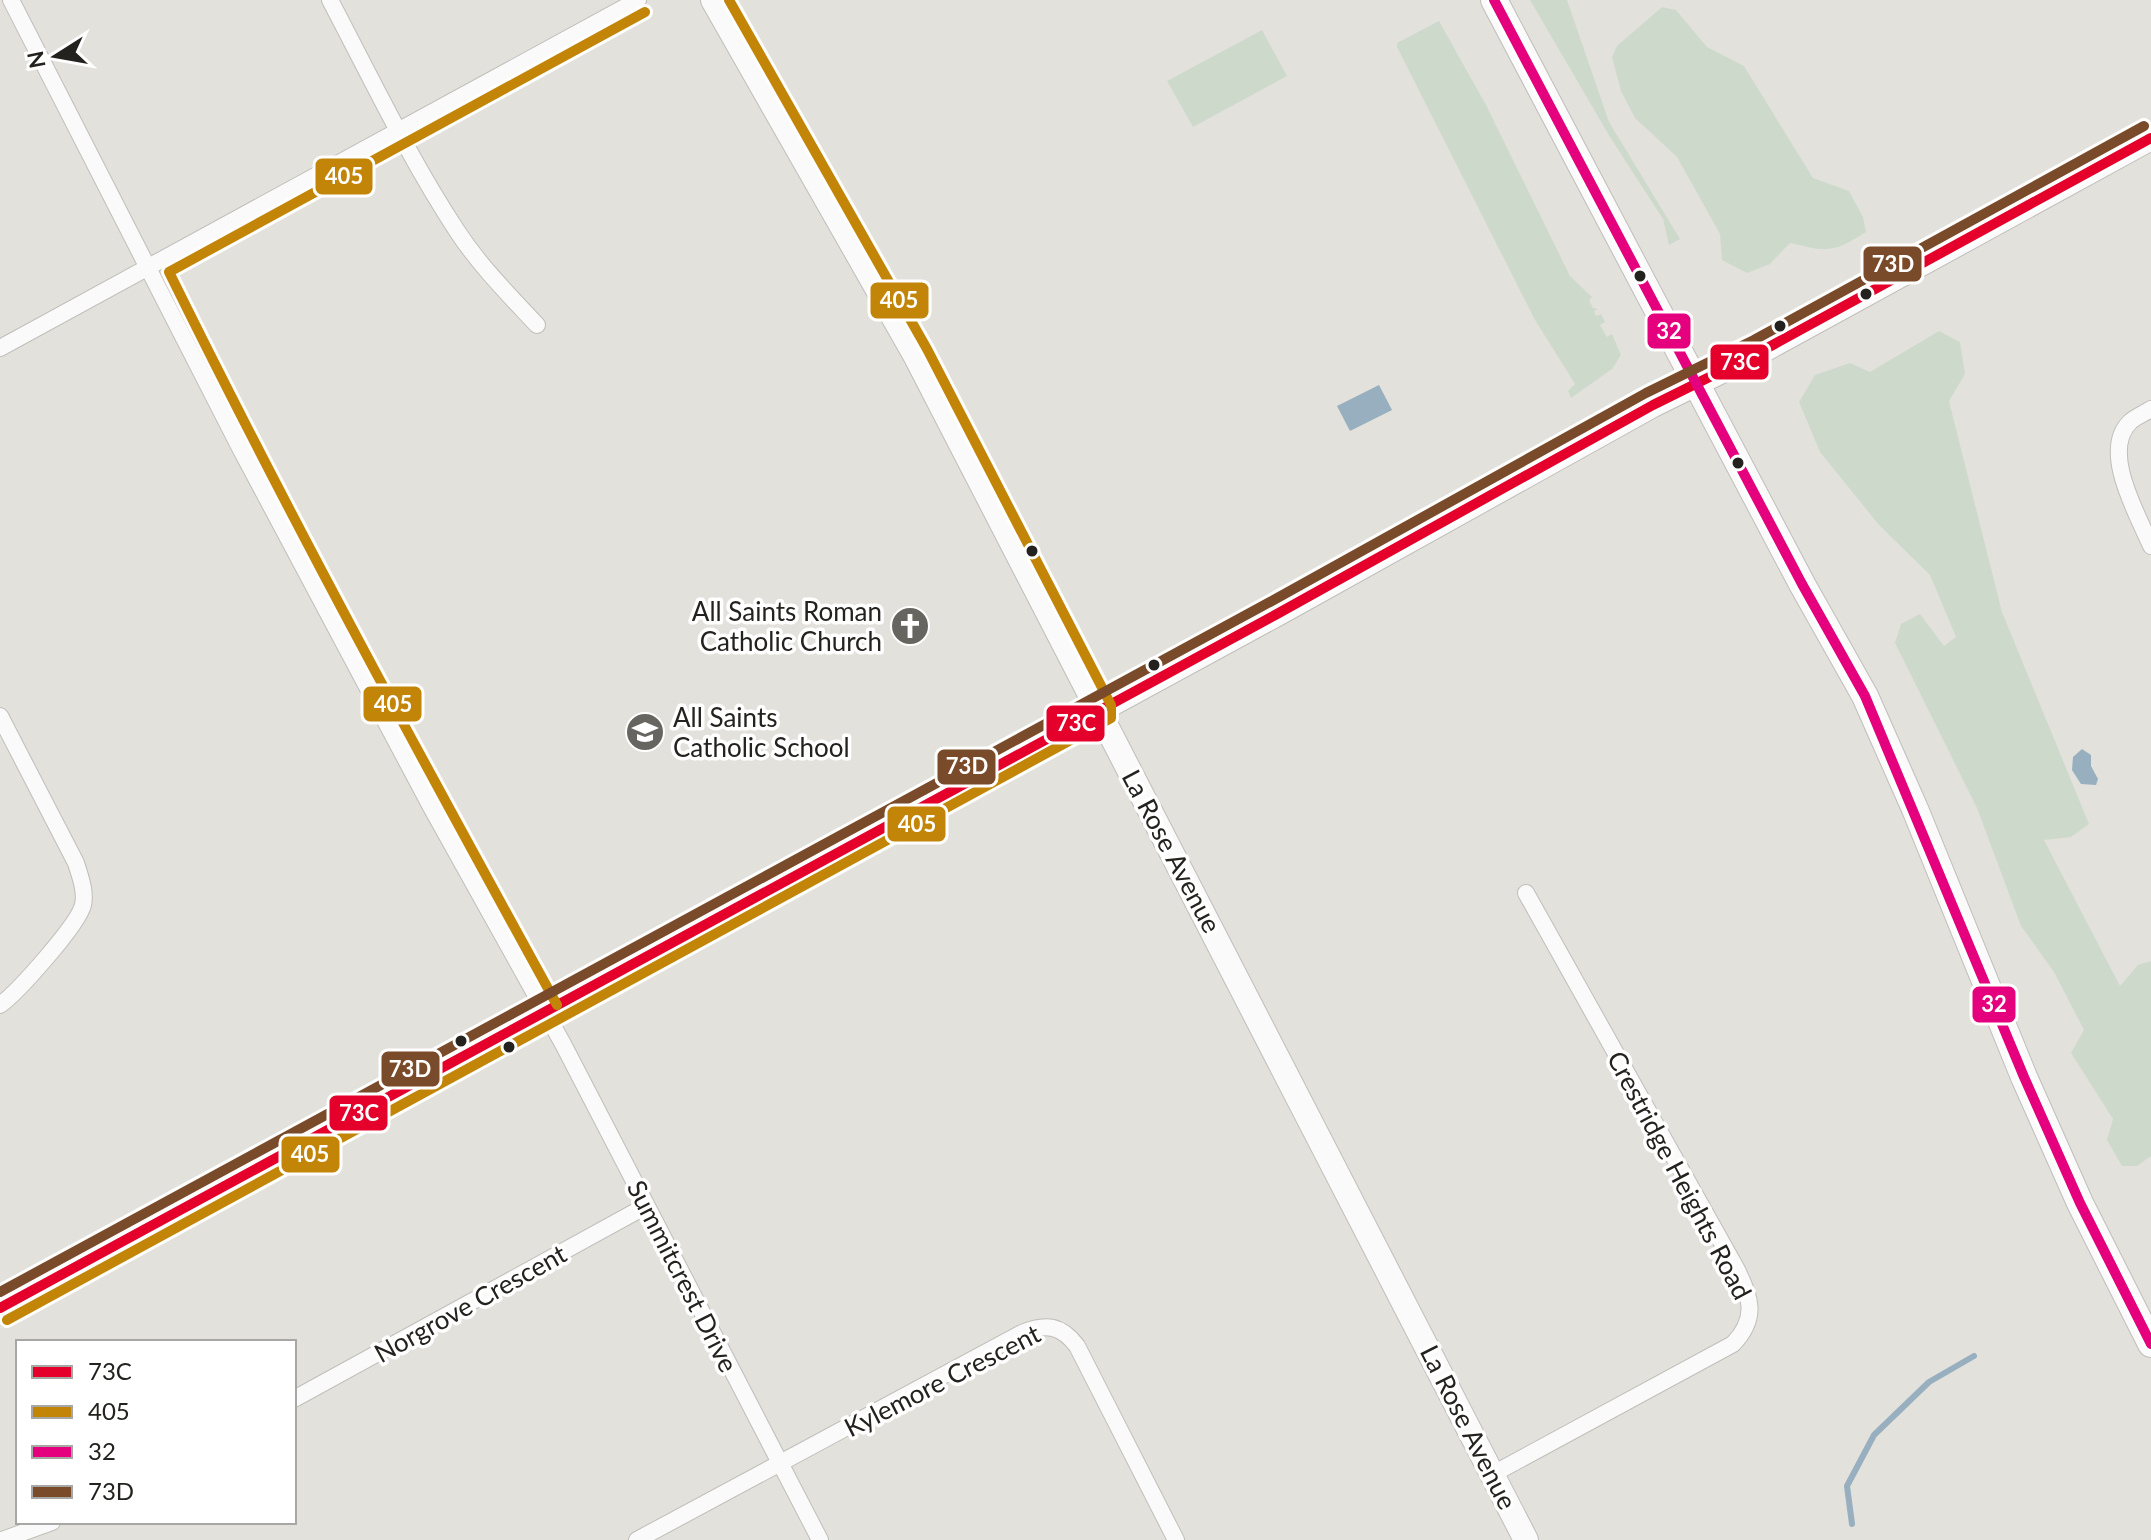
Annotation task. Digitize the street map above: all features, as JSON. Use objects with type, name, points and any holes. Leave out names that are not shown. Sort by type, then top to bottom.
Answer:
[{"type":"main road","name":"La Rose Avenue","points":[[713,0],[915,355],[1526,1540]]},
{"type":"main road","points":[[1494,0],[1802,584],[1865,696],[1915,809],[2024,1077],[2080,1203],[2151,1344]]},
{"type":"main road","points":[[0,1308],[2151,138]]},
{"type":"street","name":"Summitcrest Drive","points":[[11,0],[355,666],[545,1012],[820,1540]]},
{"type":"street","points":[[330,0],[399,131],[458,232],[490,275],[537,325]]},
{"type":"street","points":[[0,348],[638,0]]},
{"type":"street","points":[[2151,409],[2129,423],[2117,447],[2123,478],[2151,546]]},
{"type":"street","points":[[0,716],[76,863],[83,884],[83,906],[22,988],[0,1005]]},
{"type":"street","name":"Crestridge Heights Road","points":[[1493,1474],[1733,1344],[1744,1333],[1752,1304],[1736,1268],[1526,893]]},
{"type":"street","name":"Norgrove Crescent","points":[[296,1398],[646,1206]]},
{"type":"street","name":"Kylemore Crescent","points":[[779,1464],[1022,1333],[1051,1326],[1067,1332],[1077,1346],[1176,1540]]},
{"type":"street","points":[[637,1540],[779,1464]]},
{"type":"street","points":[[2,1540],[46,1524]]},
{"type":"green space","points":[[1530,0],[1567,0],[1609,122],[1680,239],[1669,245],[1663,219],[1610,137]]},
{"type":"green space","points":[[1662,7],[1676,10],[1707,47],[1744,66],[1813,178],[1849,191],[1863,217],[1866,232],[1830,249],[1790,243],[1770,264],[1747,273],[1722,260],[1720,234],[1677,157],[1635,118],[1621,91],[1612,57],[1617,46]]},
{"type":"green space","points":[[1439,21],[1486,105],[1570,276],[1592,297],[1589,300],[1593,308],[1598,309],[1594,311],[1596,316],[1601,314],[1605,322],[1600,325],[1607,337],[1612,334],[1621,355],[1612,369],[1571,398],[1568,391],[1575,384],[1535,320],[1397,47],[1397,43]]},
{"type":"green space","points":[[1262,30],[1287,76],[1193,127],[1167,81]]},
{"type":"green space","points":[[1939,331],[1960,342],[1965,374],[1949,401],[2002,612],[2089,824],[2071,837],[2044,840],[2120,986],[2138,965],[2151,961],[2151,1156],[2137,1166],[2122,1166],[2107,1140],[2113,1119],[2071,1053],[2084,1030],[2054,972],[2021,926],[1977,808],[1895,643],[1901,624],[1920,614],[1944,646],[1956,637],[1930,575],[1879,525],[1820,452],[1799,402],[1815,375],[1850,363],[1870,372]]},
{"type":"water","points":[[1379,385],[1392,410],[1350,431],[1337,406]]},
{"type":"water","points":[[2082,749],[2091,755],[2091,766],[2098,779],[2096,785],[2081,784],[2072,770],[2073,757]]},
{"type":"waterway","points":[[1852,1524],[1847,1486],[1874,1435],[1929,1382],[1974,1356]]},
{"type":"transit line","name":"405","points":[[7,1320],[1111,718],[1111,705],[927,349],[729,0]]},
{"type":"transit line","name":"32","points":[[1494,0],[1802,584],[1865,696],[2024,1077],[2080,1203],[2151,1344]]},
{"type":"transit line","name":"405","points":[[557,1005],[310,549],[169,272],[645,12]]},
{"type":"transit line","name":"73D","points":[[0,1292],[1270,602],[1646,393],[1754,340],[2144,126]]},
{"type":"transit line","name":"73C","points":[[0,1308],[1277,614],[1653,405],[1760,352],[2151,138]]},
{"type":"place","name":"All Saints Roman Catholic Church","points":[[910,626]]},
{"type":"place","name":"All Saints Catholic School","points":[[645,732]]}]
